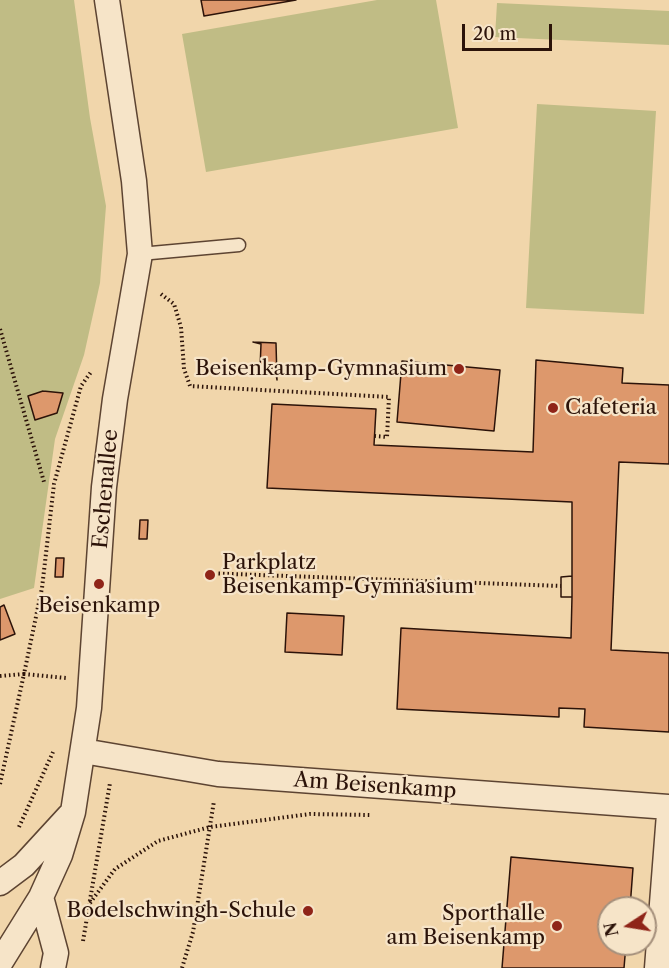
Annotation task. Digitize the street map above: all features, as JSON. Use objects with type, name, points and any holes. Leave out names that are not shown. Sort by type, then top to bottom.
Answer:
[{"type":"street","name":"Eschenallee","points":[[0,963],[41,897],[60,855],[73,812],[83,751],[97,615],[104,487],[115,399],[140,254],[134,181],[107,0]]},
{"type":"street","name":"Am Beisenkamp","points":[[83,751],[218,774],[669,807]]},
{"type":"street","points":[[0,884],[24,865],[73,812]]},
{"type":"street","points":[[657,968],[669,814]]},
{"type":"street","points":[[41,897],[56,953],[53,968]]},
{"type":"lane","points":[[140,254],[239,245]]},
{"type":"path","points":[[160,294],[174,304],[181,327],[184,369],[190,387],[389,396],[387,437],[375,436]]},
{"type":"path","points":[[0,329],[44,482]]},
{"type":"path","points":[[0,784],[42,588],[54,484],[81,386],[92,369]]},
{"type":"path","points":[[205,573],[561,586]]},
{"type":"path","points":[[0,676],[24,674],[71,679]]},
{"type":"path","points":[[182,968],[193,932],[218,774]]},
{"type":"path","points":[[90,903],[115,869],[158,842],[210,827],[310,814],[382,815]]},
{"type":"shaded area","points":[[0,0],[74,0],[90,118],[106,206],[100,283],[84,355],[55,439],[34,588],[0,599]]},
{"type":"shaded area","points":[[377,0],[436,0],[458,128],[206,172],[182,34]]},
{"type":"shaded area","points":[[497,3],[669,11],[669,45],[495,37]]},
{"type":"shaded area","points":[[537,104],[656,111],[644,314],[526,308]]},
{"type":"building","points":[[201,0],[296,0],[204,16]]},
{"type":"building","points":[[253,342],[276,343],[277,380],[275,368],[260,369],[261,344]]},
{"type":"building","points":[[536,360],[623,368],[622,383],[669,385],[669,464],[619,462],[611,650],[669,653],[669,732],[584,727],[585,709],[559,708],[559,717],[397,709],[401,628],[571,638],[572,597],[561,597],[561,577],[572,576],[572,502],[267,488],[272,404],[376,409],[374,445],[533,452]]},
{"type":"building","points":[[402,361],[500,370],[494,431],[397,422]]},
{"type":"building","points":[[43,391],[63,393],[57,413],[35,420],[28,396]]},
{"type":"building","points":[[140,520],[148,520],[147,539],[139,539]]},
{"type":"building","points":[[56,558],[64,558],[63,577],[55,577]]},
{"type":"building","points":[[572,576],[572,597],[561,597],[561,577]]},
{"type":"building","points":[[4,605],[15,634],[0,640],[0,607]]},
{"type":"building","points":[[287,613],[344,616],[342,655],[285,652]]},
{"type":"building","name":"Sporthalle am Beisenkamp","points":[[511,857],[633,868],[631,896],[597,896],[597,956],[625,956],[624,968],[502,968]]},
{"type":"place","name":"Beisenkamp-Gymnasium","points":[[459,369]]},
{"type":"place","name":"Cafeteria","points":[[553,408]]},
{"type":"place","name":"Parkplatz Beisenkamp-Gymnasium","points":[[210,575]]},
{"type":"place","name":"Beisenkamp","points":[[99,584]]},
{"type":"place","name":"Bodelschwingh-Schule","points":[[308,911]]},
{"type":"place","name":"Sporthalle am Beisenkamp","points":[[557,926]]}]
